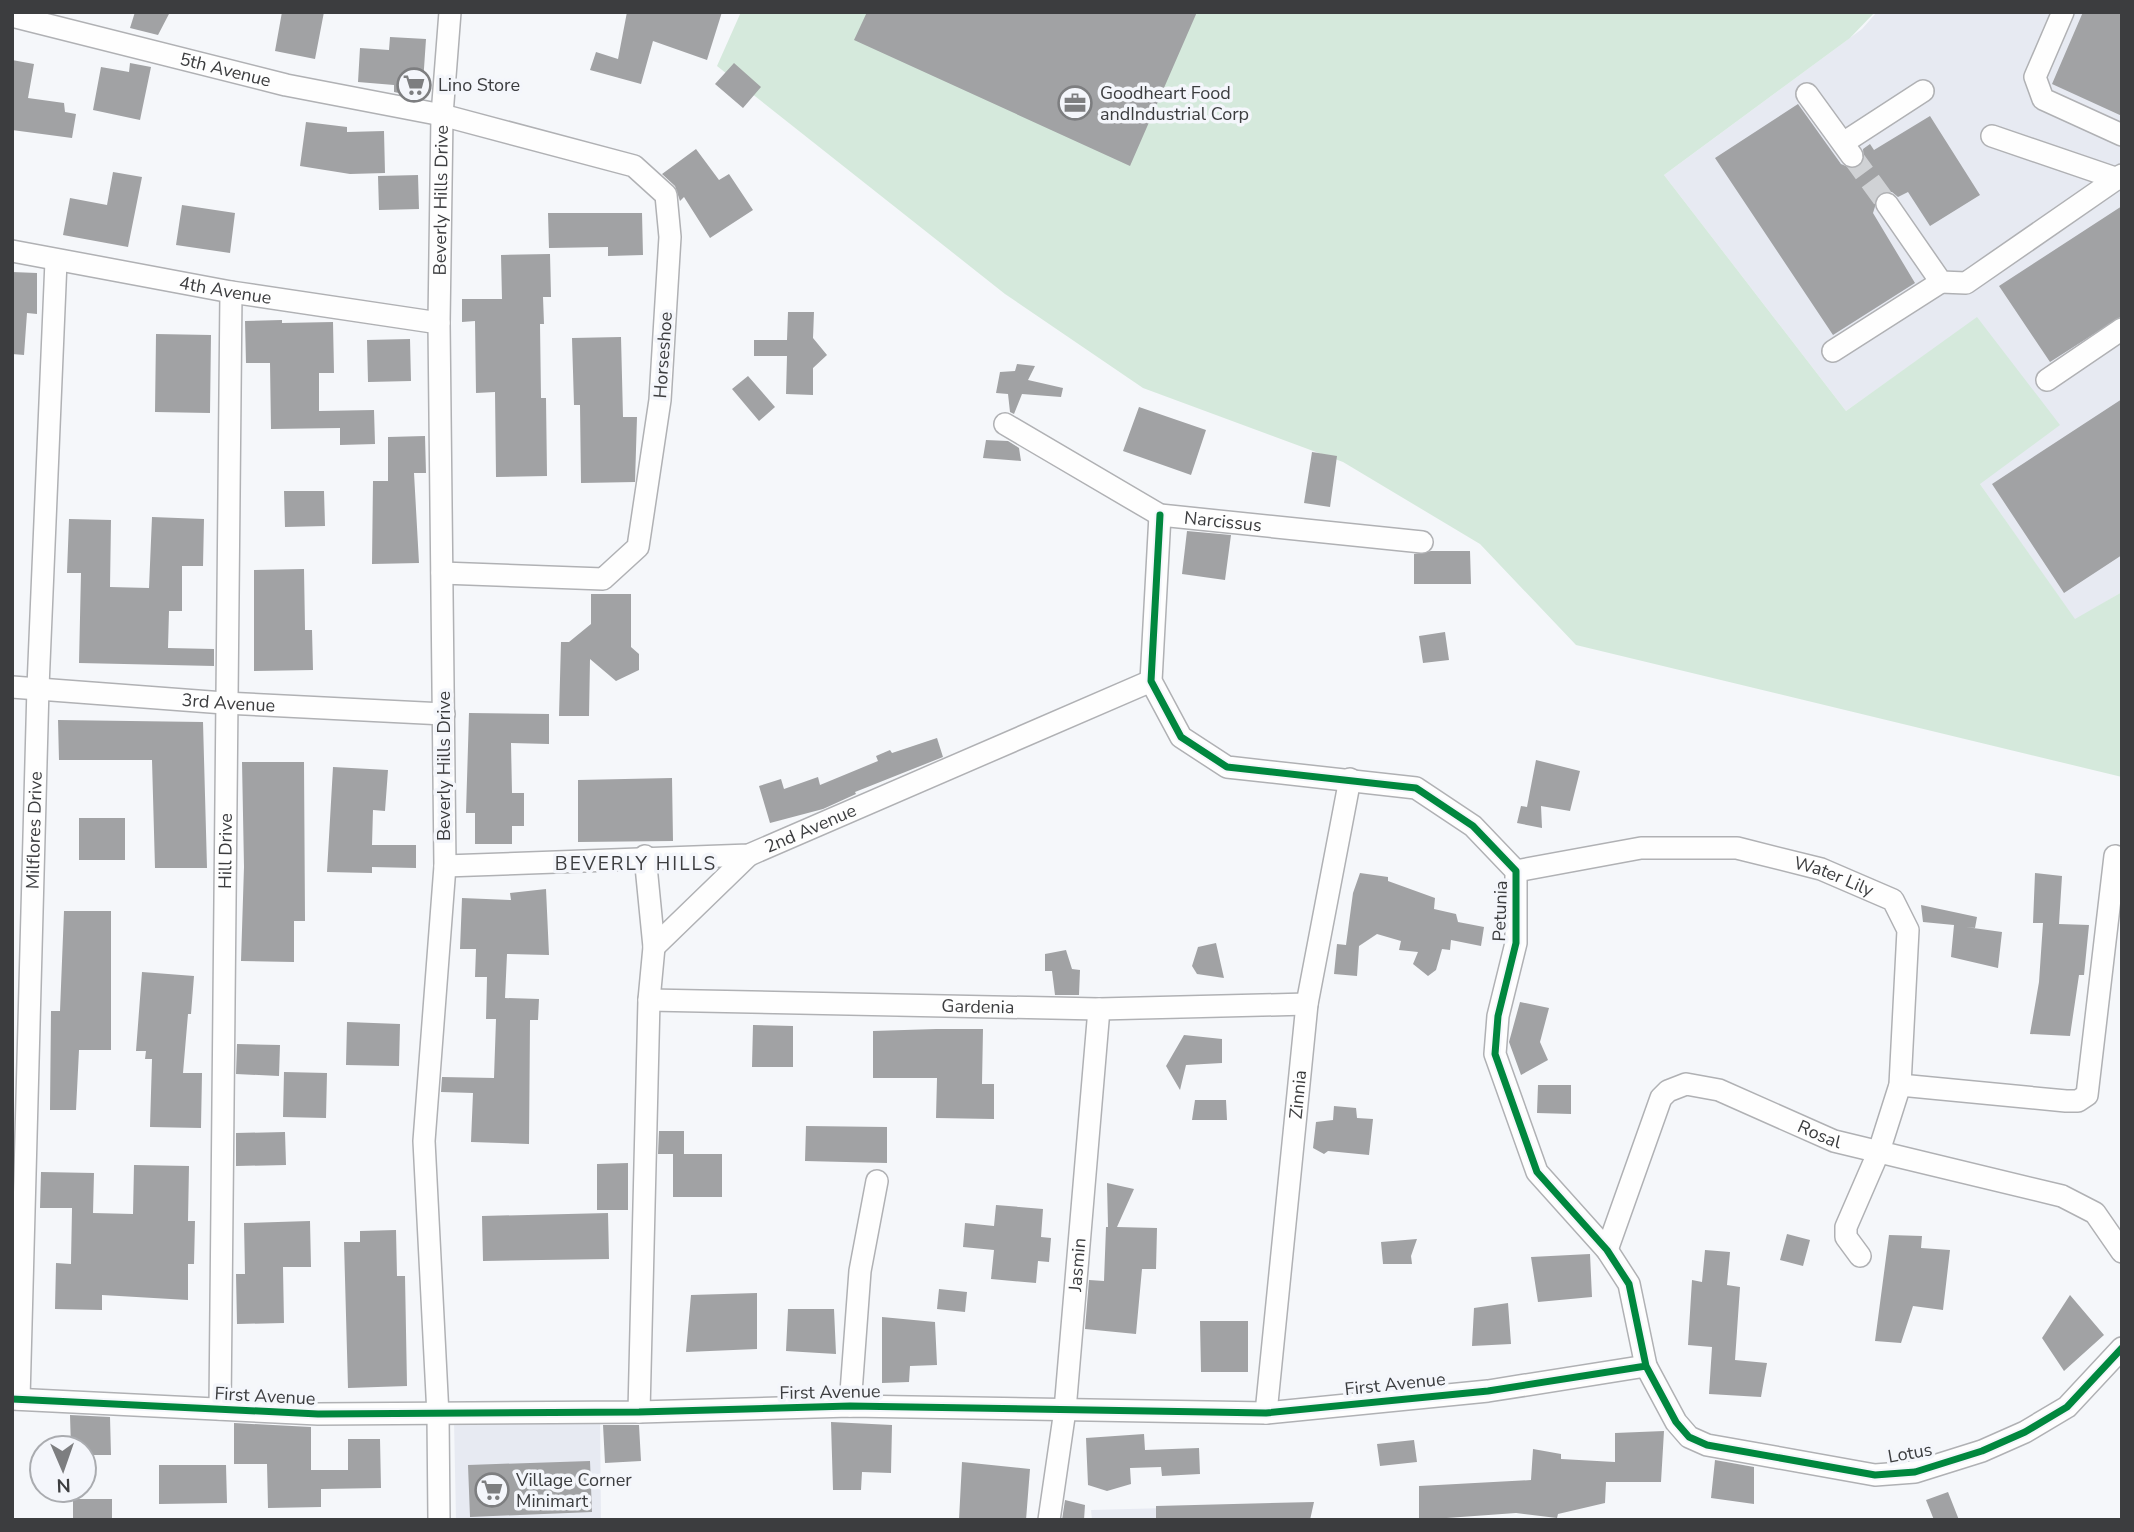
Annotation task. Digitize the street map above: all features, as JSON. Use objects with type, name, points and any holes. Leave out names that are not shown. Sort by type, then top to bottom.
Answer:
[{"type":"street","name":"Beverly Hills Drive","points":[[439,1520],[438,1415],[424,1141],[445,866],[439,323],[442,116],[450,12]]},
{"type":"street","points":[[2063,12],[2035,77],[2043,99],[2122,135]]},
{"type":"street","name":"5th Avenue","points":[[12,16],[286,85],[442,116]]},
{"type":"street","points":[[1807,94],[1847,150],[1923,91]]},
{"type":"street","name":"Horseshoe","points":[[442,116],[634,166],[666,195],[670,237],[660,400],[638,547],[603,579],[442,573]]},
{"type":"street","points":[[1992,136],[2120,177]]},
{"type":"street","points":[[1833,351],[1941,282],[1966,283],[2120,177]]},
{"type":"street","points":[[1887,204],[1941,282]]},
{"type":"street","name":"4th Avenue","points":[[12,251],[231,292],[439,323]]},
{"type":"street","name":"Milflores Drive","points":[[16,1399],[38,687],[56,261]]},
{"type":"street","name":"Hill Drive","points":[[220,1409],[231,292]]},
{"type":"street","points":[[2048,380],[2122,329]]},
{"type":"street","name":"Narcissus","points":[[1005,424],[1160,515],[1422,542]]},
{"type":"street","points":[[1151,681],[1160,515]]},
{"type":"street","name":"Petunia","points":[[1151,681],[1181,737],[1227,767],[1416,788],[1474,826],[1516,872],[1516,943],[1497,1016],[1495,1054],[1537,1172],[1607,1250],[1629,1284],[1646,1366],[1676,1422]]},
{"type":"street","name":"2nd Avenue","points":[[445,866],[645,856],[749,855],[1151,681]]},
{"type":"street","name":"3rd Avenue","points":[[12,687],[225,703],[444,714]]},
{"type":"street","name":"Zinnia","points":[[1266,1413],[1307,1004],[1350,779]]},
{"type":"street","name":"Water Lily","points":[[1516,872],[1641,848],[1737,848],[1821,869],[1893,900],[1908,930],[1900,1086],[1879,1151],[1846,1227],[1846,1237],[1860,1256]]},
{"type":"street","points":[[654,947],[749,855]]},
{"type":"street","points":[[639,1412],[649,1000],[654,947],[645,856]]},
{"type":"street","points":[[1900,1086],[2066,1101],[2078,1101],[2087,1095],[2115,856]]},
{"type":"street","name":"Gardenia","points":[[649,1000],[1099,1010],[1307,1004]]},
{"type":"street","name":"Jasmin","points":[[1049,1520],[1065,1409],[1099,1010]]},
{"type":"street","name":"Rosal","points":[[1607,1250],[1661,1098],[1676,1086],[1686,1084],[1719,1090],[1834,1140],[2062,1196],[2095,1213],[2122,1252]]},
{"type":"street","points":[[850,1406],[860,1270],[877,1181]]},
{"type":"street","name":"Lotus","points":[[1676,1422],[1689,1437],[1707,1445],[1875,1475],[1915,1472],[1993,1446],[2025,1432],[2067,1408],[2122,1348]]},
{"type":"street","name":"First Avenue","points":[[16,1399],[318,1415],[639,1412],[850,1406],[1266,1413],[1488,1391],[1646,1366]]},
{"type":"shaded area","points":[[1877,12],[2122,12],[2122,592],[2075,620],[1980,484],[1977,318],[1846,411],[1664,175],[1862,29]]},
{"type":"shaded area","points":[[600,1416],[601,1520],[456,1520],[454,1420]]},
{"type":"shaded area","points":[[1167,1508],[1167,1520],[1092,1520],[1091,1510]]},
{"type":"green space","points":[[741,12],[1875,12],[1850,38],[1664,175],[1846,411],[1977,317],[2060,425],[1980,484],[2075,619],[2122,592],[2122,777],[1576,645],[1480,544],[1343,462],[1143,388],[1005,294],[717,66]]},
{"type":"building","points":[[135,12],[170,12],[158,35],[130,28]]},
{"type":"building","points":[[282,12],[324,12],[315,59],[275,51]]},
{"type":"building","points":[[627,12],[722,12],[707,60],[653,41],[641,84],[590,70],[596,52],[618,59]]},
{"type":"building","name":"Goodheart Food andIndustrial Corp","points":[[867,12],[1197,12],[1130,166],[854,40]]},
{"type":"building","points":[[2083,12],[2122,12],[2122,116],[2052,84]]},
{"type":"building","points":[[390,37],[426,39],[422,98],[394,92],[394,85],[358,82],[360,48],[389,50]]},
{"type":"building","points":[[12,60],[34,64],[28,98],[64,103],[65,112],[76,114],[72,138],[12,130]]},
{"type":"building","points":[[130,63],[151,67],[140,120],[93,110],[101,67],[129,72]]},
{"type":"building","points":[[734,63],[761,87],[743,108],[715,84]]},
{"type":"building","points":[[1798,104],[1841,164],[1853,169],[1864,162],[1863,149],[1870,144],[1874,150],[1930,116],[1980,195],[1930,226],[1908,192],[1898,197],[1892,192],[1879,194],[1873,213],[1915,283],[1833,335],[1715,158]]},
{"type":"building","points":[[306,122],[347,127],[347,132],[384,131],[385,173],[350,174],[300,166]]},
{"type":"building","points":[[696,149],[719,180],[729,174],[753,210],[710,238],[684,197],[680,201],[675,186],[662,174]]},
{"type":"building","points":[[113,172],[142,177],[128,247],[63,235],[70,198],[107,205]]},
{"type":"building","points":[[418,175],[419,209],[379,210],[378,176]]},
{"type":"building","points":[[182,205],[235,213],[230,253],[176,245]]},
{"type":"building","points":[[2122,206],[2122,316],[2050,362],[1999,286]]},
{"type":"building","points":[[548,213],[642,213],[643,255],[608,256],[608,247],[549,248]]},
{"type":"building","points":[[550,254],[551,297],[543,297],[544,324],[540,324],[541,398],[546,398],[547,476],[496,477],[495,392],[476,393],[475,321],[462,322],[462,299],[502,299],[501,255]]},
{"type":"building","points":[[12,272],[37,273],[37,314],[27,313],[24,355],[12,354]]},
{"type":"building","points":[[788,312],[814,312],[813,338],[827,355],[813,368],[813,395],[786,394],[787,356],[754,356],[754,340],[787,340]]},
{"type":"building","points":[[282,320],[282,323],[333,322],[334,373],[319,373],[319,411],[374,410],[375,444],[340,445],[340,428],[271,429],[270,363],[246,363],[245,321]]},
{"type":"building","points":[[156,334],[211,335],[210,413],[155,412]]},
{"type":"building","points":[[621,337],[623,417],[637,417],[635,482],[581,483],[580,405],[574,405],[572,338]]},
{"type":"building","points":[[410,339],[411,381],[368,382],[367,340]]},
{"type":"building","points":[[1017,364],[1035,366],[1028,380],[1063,388],[1061,397],[1022,394],[1014,414],[1010,412],[1008,394],[996,393],[1000,372],[1015,371]]},
{"type":"building","points":[[748,376],[775,407],[759,421],[732,389]]},
{"type":"building","points":[[2122,399],[2122,555],[2064,593],[1992,484]]},
{"type":"building","points":[[1139,407],[1206,430],[1191,475],[1123,451]]},
{"type":"building","points":[[425,436],[426,473],[414,473],[419,563],[372,564],[373,481],[388,481],[388,437]]},
{"type":"building","points":[[986,440],[1008,441],[1019,448],[1021,461],[983,458]]},
{"type":"building","points":[[1312,452],[1337,456],[1330,507],[1304,503]]},
{"type":"building","points":[[284,491],[324,491],[325,526],[285,527]]},
{"type":"building","points":[[152,517],[204,519],[203,566],[182,566],[182,611],[169,611],[168,648],[214,649],[214,666],[79,663],[81,573],[67,573],[69,519],[111,520],[110,587],[149,588]]},
{"type":"building","points":[[1187,531],[1231,535],[1225,580],[1182,574]]},
{"type":"building","points":[[1470,551],[1471,584],[1414,584],[1414,554]]},
{"type":"building","points":[[304,569],[305,630],[312,630],[313,670],[254,671],[254,570]]},
{"type":"building","points":[[591,594],[631,594],[631,647],[639,654],[639,670],[616,681],[590,659],[589,716],[559,716],[561,642],[569,642],[591,624]]},
{"type":"building","points":[[1445,632],[1449,660],[1423,663],[1419,636]]},
{"type":"building","points":[[469,713],[549,714],[549,744],[511,743],[512,793],[524,793],[524,826],[512,826],[512,844],[475,844],[475,813],[466,813]]},
{"type":"building","points":[[58,720],[203,722],[207,868],[155,868],[152,760],[59,760]]},
{"type":"building","points":[[937,738],[943,757],[855,792],[856,794],[823,809],[770,823],[759,786],[781,779],[784,789],[818,777],[820,785],[878,761],[876,756],[890,750],[892,753]]},
{"type":"building","points":[[1536,760],[1580,771],[1570,811],[1541,806],[1542,828],[1517,823],[1521,806],[1527,807]]},
{"type":"building","points":[[242,762],[304,762],[305,921],[294,921],[294,962],[241,961],[244,867]]},
{"type":"building","points":[[333,767],[388,770],[385,811],[373,810],[372,845],[416,845],[416,868],[372,867],[372,873],[327,872]]},
{"type":"building","points":[[672,778],[673,841],[578,842],[578,780]]},
{"type":"building","points":[[79,818],[125,818],[125,860],[79,860]]},
{"type":"building","points":[[1360,873],[1388,877],[1388,881],[1435,898],[1434,909],[1456,914],[1458,922],[1484,927],[1481,946],[1451,940],[1450,950],[1442,949],[1436,970],[1428,976],[1413,964],[1418,952],[1399,950],[1401,941],[1377,934],[1359,946],[1357,976],[1334,974],[1337,944],[1346,945],[1353,893]]},
{"type":"building","points":[[2035,873],[2062,876],[2059,924],[2089,925],[2084,975],[2079,975],[2070,1036],[2030,1034],[2039,982],[2043,923],[2033,923]]},
{"type":"building","points":[[546,889],[549,955],[507,954],[505,998],[539,999],[538,1020],[530,1020],[529,1144],[471,1142],[473,1093],[441,1092],[442,1077],[494,1078],[496,1019],[486,1019],[487,977],[475,977],[476,949],[460,949],[462,898],[511,900],[510,893]]},
{"type":"building","points":[[1921,905],[1977,917],[1975,928],[1966,927],[2002,932],[1998,968],[1951,957],[1954,925],[1923,922]]},
{"type":"building","points":[[64,911],[111,911],[111,1050],[79,1050],[76,1110],[50,1110],[51,1011],[60,1011]]},
{"type":"building","points":[[1216,943],[1224,978],[1197,974],[1192,966],[1198,947]]},
{"type":"building","points":[[1066,950],[1072,969],[1080,970],[1079,995],[1055,995],[1052,971],[1045,971],[1045,954]]},
{"type":"building","points":[[142,972],[194,976],[183,1073],[202,1073],[201,1128],[150,1127],[152,1059],[145,1059],[146,1051],[136,1051]]},
{"type":"building","points":[[1520,1002],[1549,1008],[1540,1042],[1548,1060],[1521,1075],[1509,1042]]},
{"type":"building","points":[[347,1022],[400,1024],[399,1066],[346,1065]]},
{"type":"building","points":[[753,1025],[793,1026],[793,1067],[752,1067]]},
{"type":"building","points":[[983,1029],[982,1084],[994,1084],[994,1119],[936,1118],[937,1078],[873,1078],[873,1031]]},
{"type":"building","points":[[1184,1035],[1222,1039],[1222,1063],[1186,1065],[1180,1090],[1166,1066]]},
{"type":"building","points":[[237,1044],[280,1045],[279,1076],[236,1074]]},
{"type":"building","points":[[284,1072],[327,1073],[326,1118],[283,1117]]},
{"type":"building","points":[[1538,1085],[1571,1085],[1571,1114],[1537,1113]]},
{"type":"building","points":[[1195,1100],[1226,1100],[1227,1120],[1192,1120]]},
{"type":"building","points":[[1334,1106],[1356,1108],[1357,1118],[1373,1119],[1369,1155],[1328,1151],[1324,1154],[1313,1148],[1316,1122],[1333,1120]]},
{"type":"building","points":[[806,1126],[887,1127],[887,1163],[805,1161]]},
{"type":"building","points":[[659,1131],[684,1131],[684,1154],[658,1154]]},
{"type":"building","points":[[285,1132],[286,1165],[236,1166],[236,1133]]},
{"type":"building","points":[[673,1154],[722,1154],[722,1197],[673,1197]]},
{"type":"building","points":[[628,1163],[628,1210],[597,1210],[597,1164]]},
{"type":"building","points":[[134,1165],[189,1166],[188,1221],[195,1221],[194,1264],[188,1264],[188,1300],[102,1295],[102,1310],[55,1309],[56,1263],[71,1264],[72,1208],[40,1208],[41,1172],[94,1173],[93,1213],[133,1214]]},
{"type":"building","points":[[1107,1183],[1134,1189],[1117,1227],[1157,1228],[1156,1269],[1142,1269],[1136,1334],[1085,1329],[1089,1280],[1104,1281],[1108,1227]]},
{"type":"building","points":[[996,1205],[1043,1209],[1041,1237],[1051,1238],[1049,1262],[1038,1261],[1036,1283],[991,1279],[994,1250],[963,1247],[965,1223],[994,1226]]},
{"type":"building","points":[[608,1213],[609,1259],[483,1261],[482,1216]]},
{"type":"building","points":[[310,1221],[311,1267],[283,1267],[284,1323],[237,1324],[236,1274],[245,1274],[244,1223]]},
{"type":"building","points":[[396,1230],[397,1276],[405,1276],[407,1386],[348,1388],[344,1242],[360,1242],[360,1231]]},
{"type":"building","points":[[1787,1234],[1810,1240],[1803,1266],[1780,1260]]},
{"type":"building","points":[[1889,1235],[1922,1236],[1921,1248],[1950,1250],[1943,1310],[1913,1306],[1901,1343],[1875,1341]]},
{"type":"building","points":[[1417,1239],[1411,1256],[1412,1264],[1383,1264],[1381,1242]]},
{"type":"building","points":[[1705,1250],[1730,1252],[1727,1285],[1740,1287],[1735,1360],[1767,1363],[1761,1397],[1709,1394],[1712,1347],[1688,1345],[1692,1280],[1702,1282]]},
{"type":"building","points":[[1590,1254],[1592,1297],[1538,1302],[1531,1257]]},
{"type":"building","points":[[939,1289],[967,1292],[965,1312],[937,1309]]},
{"type":"building","points":[[757,1293],[757,1349],[686,1352],[691,1295]]},
{"type":"building","points":[[2070,1295],[2104,1335],[2064,1371],[2042,1338]]},
{"type":"building","points":[[1508,1303],[1511,1344],[1472,1346],[1474,1308]]},
{"type":"building","points":[[788,1309],[834,1309],[836,1354],[786,1351]]},
{"type":"building","points":[[882,1317],[935,1322],[937,1365],[910,1366],[909,1382],[882,1383]]},
{"type":"building","points":[[1200,1321],[1248,1321],[1248,1372],[1201,1372]]},
{"type":"building","points":[[70,1415],[110,1417],[111,1455],[98,1455],[98,1434],[71,1434]]},
{"type":"building","points":[[831,1422],[892,1425],[891,1473],[862,1472],[861,1490],[833,1490]]},
{"type":"building","points":[[234,1423],[311,1427],[311,1470],[348,1470],[348,1439],[380,1439],[381,1488],[321,1489],[321,1507],[268,1508],[267,1464],[234,1464]]},
{"type":"building","points":[[603,1425],[639,1425],[641,1461],[605,1463]]},
{"type":"building","points":[[1664,1431],[1661,1482],[1606,1482],[1605,1503],[1558,1514],[1557,1518],[1516,1513],[1419,1520],[1419,1486],[1531,1480],[1533,1449],[1561,1454],[1561,1459],[1615,1462],[1615,1433]]},
{"type":"building","points":[[1144,1434],[1145,1450],[1199,1448],[1200,1474],[1162,1476],[1161,1467],[1130,1468],[1131,1484],[1107,1491],[1088,1485],[1086,1438]]},
{"type":"building","points":[[1414,1440],[1417,1462],[1380,1466],[1377,1444]]},
{"type":"building","points":[[1715,1460],[1754,1467],[1754,1504],[1711,1498]]},
{"type":"building","points":[[590,1461],[592,1512],[470,1517],[468,1465]]},
{"type":"building","points":[[962,1462],[1030,1469],[1026,1520],[959,1520]]},
{"type":"building","points":[[159,1465],[226,1465],[227,1503],[159,1504]]},
{"type":"building","points":[[1948,1492],[1959,1520],[1934,1520],[1926,1500]]},
{"type":"building","points":[[98,1499],[112,1499],[112,1520],[73,1520],[73,1504],[98,1504]]},
{"type":"building","points":[[1065,1500],[1085,1505],[1084,1520],[1062,1520]]},
{"type":"building","points":[[1314,1502],[1310,1520],[1156,1520],[1156,1506]]},
{"type":"tunnel","points":[[1852,156],[1887,204]]},
{"type":"cycle path","points":[[1160,515],[1151,681],[1181,737],[1227,767],[1416,788],[1473,826],[1516,871],[1516,943],[1498,1016],[1495,1054],[1537,1172],[1607,1250],[1629,1284],[1646,1366],[1676,1422],[1689,1437],[1707,1445],[1875,1475],[1915,1472],[1982,1451],[2025,1432],[2067,1407],[2122,1348]]},
{"type":"cycle path","points":[[12,1399],[318,1414],[639,1412],[850,1406],[1266,1413],[1488,1391],[1646,1366]]},
{"type":"place","name":"Lino Store","points":[[414,85]]},
{"type":"place","name":"Goodheart Food andIndustrial Corp","points":[[1075,103]]},
{"type":"place","name":"Village Corner Minimart","points":[[492,1490]]},
{"type":"district","name":"BEVERLY HILLS","points":[[636,864]]}]
